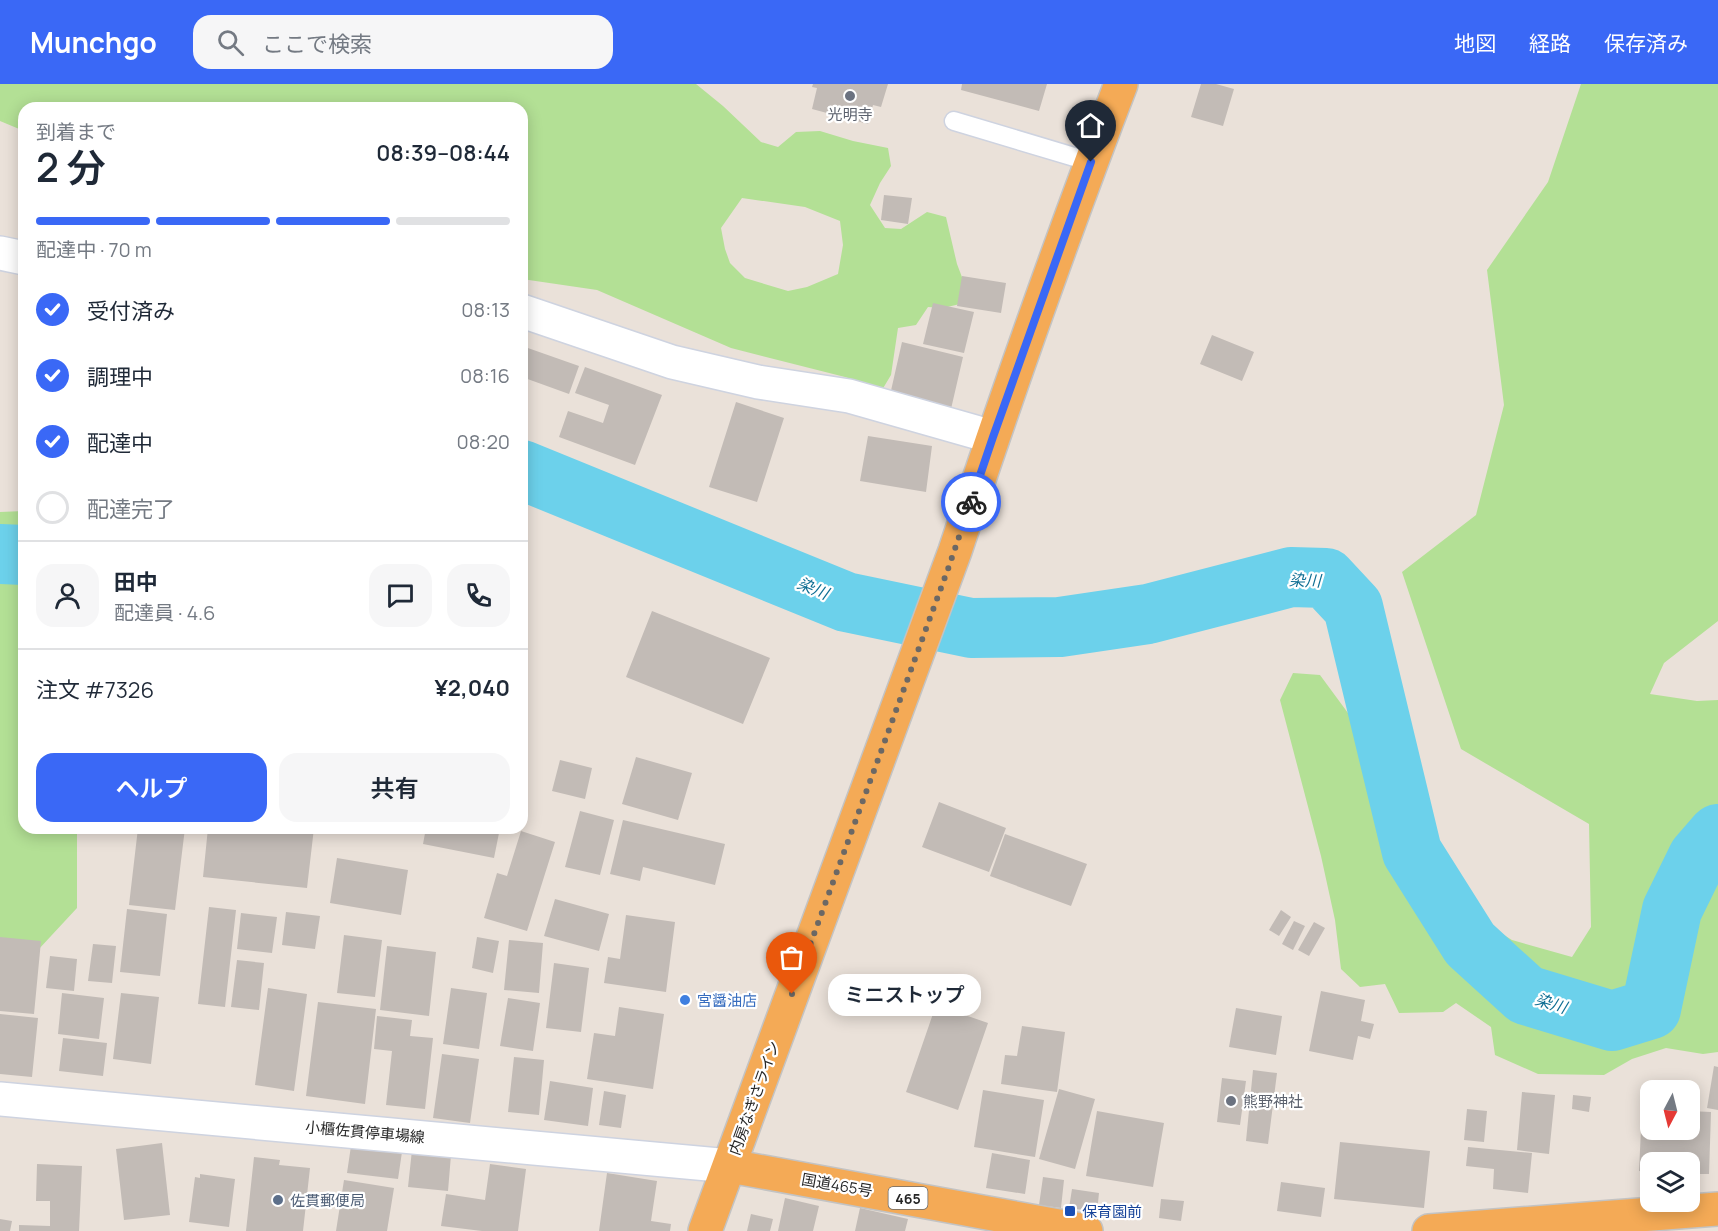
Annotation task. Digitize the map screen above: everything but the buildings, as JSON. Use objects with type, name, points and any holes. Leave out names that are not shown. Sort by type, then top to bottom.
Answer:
[{"type":"highway","name":"内房なぎさライン","points":[[705,1231],[955,551],[993,437],[1121,84]]},
{"type":"highway","name":"国道465号","points":[[730,1166],[1086,1231]]},
{"type":"highway","points":[[1429,1231],[1618,1224],[1718,1209]]},
{"type":"main road","points":[[0,253],[18,257]]},
{"type":"main road","points":[[528,313],[672,362],[758,382],[849,396],[993,437]]},
{"type":"main road","name":"小櫃佐貫停車場線","points":[[0,1100],[730,1166]]},
{"type":"lane","points":[[954,121],[1091,162]]},
{"type":"green space","points":[[0,84],[696,84],[761,142],[778,147],[796,132],[820,131],[888,148],[891,166],[870,205],[885,228],[901,229],[927,212],[946,217],[957,264],[968,293],[960,304],[943,308],[928,307],[916,325],[898,328],[891,375],[882,390],[845,377],[731,348],[597,290],[528,280],[528,102],[18,102],[18,128],[0,121]],"holes":[[[742,198],[805,207],[840,221],[843,245],[838,274],[807,287],[788,291],[745,278],[730,263],[721,228]]]},
{"type":"green space","points":[[1581,84],[1718,84],[1718,621],[1664,663],[1650,694],[1697,701],[1718,700],[1718,1052],[1703,1054],[1666,1048],[1632,1059],[1604,1075],[1538,1074],[1495,1055],[1491,1027],[1456,1003],[1443,1012],[1399,1013],[1385,984],[1360,987],[1341,969],[1335,920],[1321,856],[1280,700],[1293,673],[1320,675],[1359,728],[1425,846],[1467,912],[1512,940],[1572,957],[1591,927],[1589,824],[1461,749],[1402,572],[1476,515],[1504,405],[1487,270],[1548,182]]},
{"type":"green space","points":[[18,511],[18,834],[77,834],[77,908],[38,950],[0,950],[0,512]]},
{"type":"waterway","name":"染川","points":[[528,472],[846,602],[971,628],[1060,627],[1148,614],[1291,577],[1326,578],[1353,607],[1412,852],[1470,944],[1526,995],[1612,1021],[1651,1009],[1672,910],[1698,857],[1718,834]]},
{"type":"waterway","name":"染川","points":[[0,554],[18,555]]},
{"type":"way so far","points":[[792,994],[971,502]]},
{"type":"place","name":"光明寺","points":[[850,96]]},
{"type":"place","name":"ミニストップ","points":[[792,994]]},
{"type":"place","name":"宮醤油店","points":[[685,1000]]},
{"type":"place","name":"熊野神社","points":[[1231,1101]]},
{"type":"place","name":"佐貫郵便局","points":[[278,1200]]},
{"type":"place","name":"保育園前","points":[[1070,1211]]},
{"type":"route","points":[[971,502],[1091,162]]}]
